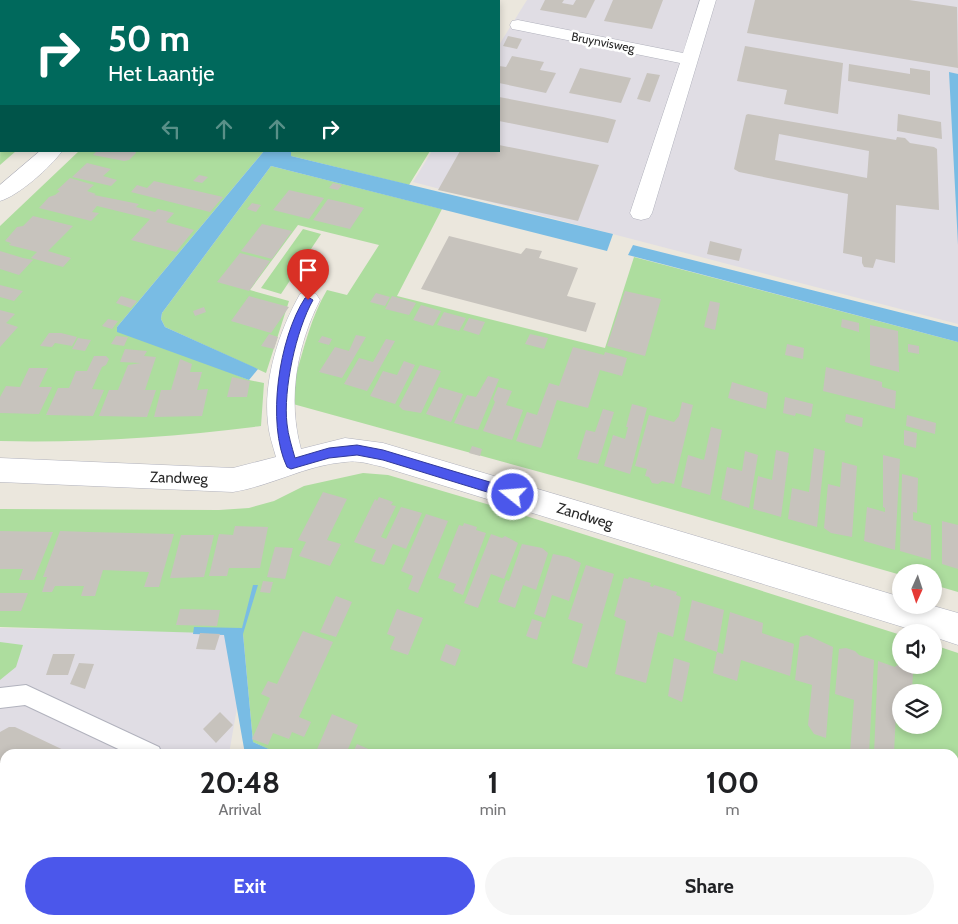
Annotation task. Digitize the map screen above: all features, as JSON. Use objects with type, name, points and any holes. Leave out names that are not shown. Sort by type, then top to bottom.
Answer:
[{"type":"street","points":[[641,213],[708,0]]},
{"type":"street","name":"Bruynvisweg","points":[[518,25],[688,59]]},
{"type":"street","points":[[0,194],[16,184],[51,152]]},
{"type":"street","points":[[291,464],[281,424],[282,385],[296,327],[301,311],[308,300]]},
{"type":"street","name":"Zandweg","points":[[0,470],[233,480],[254,477],[291,464],[344,450],[357,450],[383,455],[958,629]]},
{"type":"lane","points":[[0,698],[26,695],[141,749]]},
{"type":"shaded area","points":[[527,0],[958,0],[958,324],[413,182],[431,152],[500,152],[500,43]]},
{"type":"shaded area","points":[[0,628],[250,632],[230,749],[0,749]]},
{"type":"green space","points":[[0,152],[15,152],[0,165]]},
{"type":"green space","points":[[78,152],[263,152],[117,327],[249,380],[264,383],[261,426],[130,438],[0,441],[0,226]]},
{"type":"green space","points":[[291,152],[429,152],[409,185],[291,156]]},
{"type":"green space","points":[[271,166],[442,209],[397,296],[605,348],[634,257],[958,342],[958,592],[942,587],[942,564],[892,564],[892,572],[580,483],[293,404],[295,378],[308,333],[321,300],[327,290],[347,295],[379,245],[298,225],[250,290],[289,301],[266,373],[165,327],[161,319],[162,313]]},
{"type":"green space","points":[[303,229],[321,234],[281,294],[261,288]]},
{"type":"green space","points":[[363,473],[388,475],[507,510],[892,632],[892,674],[942,674],[942,648],[958,653],[958,749],[268,749],[253,742],[243,634],[0,627],[0,509],[219,510],[249,508],[274,501],[304,486]]},
{"type":"green space","points":[[0,642],[23,645],[16,667],[0,680]]},
{"type":"water","points":[[949,72],[958,74],[958,245]]},
{"type":"water","points":[[263,152],[291,152],[291,156],[613,234],[607,251],[271,166],[162,313],[161,319],[165,327],[258,369],[249,380],[117,332],[117,327]]},
{"type":"water","points":[[633,245],[958,327],[958,342],[628,255]]},
{"type":"water","points":[[253,585],[258,585],[243,634],[253,742],[269,749],[244,749],[224,635],[193,634],[194,627],[242,628]]},
{"type":"building","points":[[545,0],[564,0],[562,3],[573,5],[576,0],[595,0],[586,18],[540,10]]},
{"type":"building","points":[[613,0],[663,0],[652,29],[604,21]]},
{"type":"building","points":[[755,0],[909,0],[957,7],[958,68],[747,33]]},
{"type":"building","points":[[508,36],[522,39],[517,49],[503,46]]},
{"type":"building","points":[[745,46],[843,63],[838,114],[784,104],[787,90],[737,81]]},
{"type":"building","points":[[512,56],[544,62],[540,70],[556,73],[546,93],[500,83],[500,66],[506,67]]},
{"type":"building","points":[[849,64],[910,74],[910,68],[930,71],[930,95],[848,81]]},
{"type":"building","points":[[580,68],[631,78],[621,103],[569,93]]},
{"type":"building","points":[[647,73],[660,75],[650,102],[637,99]]},
{"type":"building","points":[[500,97],[616,120],[608,143],[500,121]]},
{"type":"building","points":[[898,114],[941,122],[942,139],[897,131]]},
{"type":"building","points":[[746,115],[896,140],[897,137],[905,138],[910,143],[934,147],[937,149],[939,210],[896,205],[895,263],[876,259],[873,268],[864,267],[862,257],[843,253],[848,194],[739,172],[734,169]],"holes":[[[779,134],[869,151],[867,178],[775,160]]]},
{"type":"building","points":[[500,145],[599,165],[578,221],[438,190],[459,152],[500,152]]},
{"type":"building","points":[[96,152],[136,153],[129,160],[124,161],[93,155]]},
{"type":"building","points":[[87,163],[111,169],[103,176],[117,180],[111,186],[72,177]]},
{"type":"building","points":[[199,175],[208,177],[202,183],[193,181]]},
{"type":"building","points":[[70,178],[94,185],[87,191],[96,194],[94,195],[139,204],[136,207],[155,212],[158,209],[174,213],[166,222],[194,230],[176,252],[131,240],[150,219],[97,206],[92,212],[99,213],[91,221],[39,208],[49,197],[60,191],[57,190]]},
{"type":"building","points":[[154,181],[223,197],[210,212],[131,192],[137,185],[147,188]]},
{"type":"building","points":[[333,183],[342,185],[338,190],[329,188]]},
{"type":"building","points":[[289,190],[324,198],[309,219],[273,210]]},
{"type":"building","points":[[328,199],[364,208],[350,229],[313,220]]},
{"type":"building","points":[[252,203],[261,205],[256,212],[247,209]]},
{"type":"building","points":[[33,216],[73,226],[48,251],[71,258],[63,267],[31,258],[37,252],[9,245],[11,243],[5,241],[17,227],[23,226]]},
{"type":"building","points":[[262,224],[292,231],[272,259],[241,251]]},
{"type":"building","points":[[449,236],[521,254],[526,248],[542,251],[539,258],[578,268],[567,296],[596,303],[586,332],[421,289]]},
{"type":"building","points":[[710,241],[742,249],[739,261],[707,254]]},
{"type":"building","points":[[0,251],[33,260],[19,275],[0,269]]},
{"type":"building","points":[[240,253],[270,261],[249,291],[217,282]]},
{"type":"building","points":[[0,285],[23,291],[14,301],[0,297]]},
{"type":"building","points":[[625,291],[661,299],[645,356],[607,346]]},
{"type":"building","points":[[376,293],[390,297],[385,306],[370,302]]},
{"type":"building","points":[[121,296],[137,301],[131,308],[116,303]]},
{"type":"building","points":[[249,296],[289,307],[271,333],[231,321]]},
{"type":"building","points":[[392,296],[416,303],[409,315],[385,309]]},
{"type":"building","points":[[710,301],[720,303],[715,330],[704,327]]},
{"type":"building","points":[[421,305],[441,311],[433,326],[413,320]]},
{"type":"building","points":[[204,307],[206,312],[195,316],[193,311]]},
{"type":"building","points":[[0,310],[15,314],[6,323],[18,327],[0,347]]},
{"type":"building","points":[[444,312],[466,318],[459,331],[437,325]]},
{"type":"building","points":[[469,318],[485,322],[479,335],[463,330]]},
{"type":"building","points":[[108,319],[118,321],[112,329],[102,326]]},
{"type":"building","points":[[842,319],[859,323],[859,332],[841,327]]},
{"type":"building","points":[[870,325],[898,331],[899,372],[870,365]]},
{"type":"building","points":[[49,333],[61,333],[77,337],[72,346],[55,343],[52,347],[40,346]]},
{"type":"building","points":[[269,334],[278,337],[274,349],[261,346]]},
{"type":"building","points":[[530,334],[548,338],[544,349],[525,344]]},
{"type":"building","points":[[356,335],[366,337],[342,378],[319,372],[335,347],[349,351]]},
{"type":"building","points":[[116,336],[128,337],[124,346],[111,344]]},
{"type":"building","points":[[322,336],[332,339],[329,345],[318,342]]},
{"type":"building","points":[[78,338],[91,340],[85,351],[72,349]]},
{"type":"building","points":[[386,339],[395,341],[367,391],[344,384],[359,358],[373,362]]},
{"type":"building","points":[[787,344],[804,348],[803,359],[785,355]]},
{"type":"building","points":[[908,344],[919,346],[919,354],[908,352]]},
{"type":"building","points":[[573,347],[604,355],[605,352],[627,358],[622,376],[600,370],[588,408],[557,400],[541,448],[516,441],[527,412],[537,415],[549,383],[559,386]]},
{"type":"building","points":[[125,349],[147,351],[144,356],[156,357],[145,390],[156,390],[147,417],[99,416],[109,390],[118,390],[128,365],[141,363],[120,362]]},
{"type":"building","points":[[94,356],[106,356],[109,359],[106,365],[102,367],[92,389],[104,390],[93,416],[46,415],[58,388],[69,388],[76,371],[87,371]]},
{"type":"building","points":[[180,359],[192,364],[190,372],[202,372],[197,390],[208,389],[202,416],[154,417],[161,390],[171,390]]},
{"type":"building","points":[[404,361],[415,365],[395,404],[370,396],[383,371],[397,375]]},
{"type":"building","points":[[420,365],[441,371],[421,413],[403,410],[399,406]]},
{"type":"building","points":[[826,367],[882,382],[882,387],[896,391],[895,409],[823,391]]},
{"type":"building","points":[[29,368],[48,368],[39,387],[52,387],[39,414],[0,413],[0,397],[6,386],[20,387]]},
{"type":"building","points":[[488,376],[499,379],[478,430],[454,423],[467,395],[476,397]]},
{"type":"building","points":[[232,377],[250,381],[247,397],[227,397]]},
{"type":"building","points":[[732,382],[768,393],[766,409],[728,398]]},
{"type":"building","points":[[439,387],[463,394],[451,422],[426,414]]},
{"type":"building","points":[[498,387],[512,391],[506,405],[523,410],[512,440],[483,431],[495,402],[493,399]]},
{"type":"building","points":[[785,397],[813,404],[811,417],[796,413],[795,416],[783,413]]},
{"type":"building","points":[[682,402],[693,405],[674,484],[662,481],[658,484],[652,483],[649,477],[645,476],[647,469],[635,466],[649,415],[674,422],[679,416]]},
{"type":"building","points":[[632,404],[647,408],[630,474],[604,466],[613,435],[625,439]]},
{"type":"building","points":[[603,409],[614,412],[598,464],[577,459],[586,430],[595,432]]},
{"type":"building","points":[[846,414],[863,418],[862,427],[845,422]]},
{"type":"building","points":[[907,415],[936,423],[935,434],[906,426]]},
{"type":"building","points":[[711,427],[722,430],[710,495],[681,487],[688,455],[704,460]]},
{"type":"building","points":[[904,430],[917,433],[916,448],[904,445]]},
{"type":"building","points":[[472,446],[482,449],[480,456],[469,453]]},
{"type":"building","points":[[814,448],[825,451],[817,527],[788,519],[792,488],[809,492]]},
{"type":"building","points":[[776,450],[789,453],[781,517],[753,509],[758,476],[772,480]]},
{"type":"building","points":[[745,451],[758,455],[749,508],[721,499],[727,467],[742,471]]},
{"type":"building","points":[[883,455],[900,459],[895,550],[864,541],[867,507],[885,512],[883,507]]},
{"type":"building","points":[[842,462],[857,466],[852,537],[831,533],[824,528],[828,484],[840,487]]},
{"type":"building","points":[[902,474],[918,478],[917,513],[913,512],[913,520],[931,525],[931,560],[900,551]]},
{"type":"building","points":[[323,492],[347,499],[327,540],[341,544],[330,566],[299,556],[306,542],[298,540]]},
{"type":"building","points":[[379,497],[393,502],[391,505],[396,506],[381,537],[386,539],[401,507],[422,513],[406,549],[393,544],[384,565],[371,561],[376,550],[354,542],[375,499],[377,501]]},
{"type":"building","points":[[426,514],[448,521],[418,593],[408,589],[413,576],[401,571]]},
{"type":"building","points":[[942,521],[958,525],[958,569],[942,564]]},
{"type":"building","points":[[464,523],[477,527],[476,530],[486,533],[463,595],[453,591],[456,584],[438,578],[459,525],[463,526]]},
{"type":"building","points":[[235,526],[268,527],[260,568],[229,568],[227,576],[209,576],[219,534],[233,535]]},
{"type":"building","points":[[0,531],[53,532],[34,580],[19,580],[23,569],[0,569]]},
{"type":"building","points":[[60,531],[174,534],[159,587],[144,587],[149,572],[103,570],[95,596],[81,596],[84,586],[55,586],[52,592],[42,592],[47,577],[43,577]]},
{"type":"building","points":[[491,534],[502,538],[505,536],[518,543],[504,579],[491,574],[478,608],[464,603]]},
{"type":"building","points":[[181,535],[214,535],[204,577],[170,578]]},
{"type":"building","points":[[522,544],[542,548],[548,553],[536,590],[523,585],[515,608],[498,602],[506,580],[509,581]]},
{"type":"building","points":[[275,547],[293,548],[285,579],[267,577]]},
{"type":"building","points":[[553,554],[568,557],[581,563],[569,601],[552,595],[545,618],[534,614]]},
{"type":"building","points":[[586,565],[614,574],[587,668],[572,663],[583,624],[568,619]]},
{"type":"building","points":[[629,577],[651,583],[650,586],[653,587],[654,585],[677,592],[676,595],[681,597],[673,637],[658,632],[646,683],[615,674],[626,621],[614,616],[624,578],[628,579]]},
{"type":"building","points":[[263,581],[273,582],[270,593],[260,592]]},
{"type":"building","points":[[0,593],[28,593],[21,611],[0,611]]},
{"type":"building","points":[[336,596],[352,602],[336,637],[320,632]]},
{"type":"building","points":[[692,600],[724,610],[717,652],[684,640]]},
{"type":"building","points":[[180,609],[220,610],[217,626],[176,625]]},
{"type":"building","points":[[397,609],[423,618],[408,655],[390,649],[395,637],[387,634]]},
{"type":"building","points":[[730,612],[763,623],[762,633],[794,644],[790,676],[741,660],[737,681],[713,673],[717,652],[723,654]]},
{"type":"building","points":[[532,619],[542,622],[537,640],[526,636]]},
{"type":"building","points":[[303,631],[333,642],[299,717],[311,722],[304,737],[292,732],[289,739],[273,733],[268,745],[252,739],[270,698],[261,694],[268,681],[277,684]]},
{"type":"building","points":[[200,633],[220,634],[215,650],[196,649]]},
{"type":"building","points":[[807,635],[833,647],[826,738],[814,734],[808,725],[812,685],[795,680],[800,637]]},
{"type":"building","points":[[446,644],[461,650],[455,666],[440,660]]},
{"type":"building","points":[[846,648],[874,660],[869,749],[850,749],[854,700],[835,694],[839,649]]},
{"type":"building","points":[[53,654],[75,654],[68,675],[46,675]]},
{"type":"building","points":[[674,658],[690,663],[682,702],[668,696]]},
{"type":"building","points":[[878,661],[892,666],[892,674],[913,674],[912,684],[892,684],[892,734],[895,734],[894,749],[874,749]]},
{"type":"building","points":[[79,663],[94,664],[85,689],[70,684]]},
{"type":"building","points":[[220,712],[233,725],[216,743],[203,729]]},
{"type":"building","points":[[332,714],[358,725],[348,749],[317,749]]},
{"type":"building","points":[[9,727],[15,727],[61,749],[0,749],[0,732]]},
{"type":"building","points":[[357,744],[368,749],[354,749]]},
{"type":"route","points":[[308,300],[301,311],[296,327],[282,385],[280,404],[281,424],[291,464],[329,453],[357,450],[383,455],[513,495]]}]
